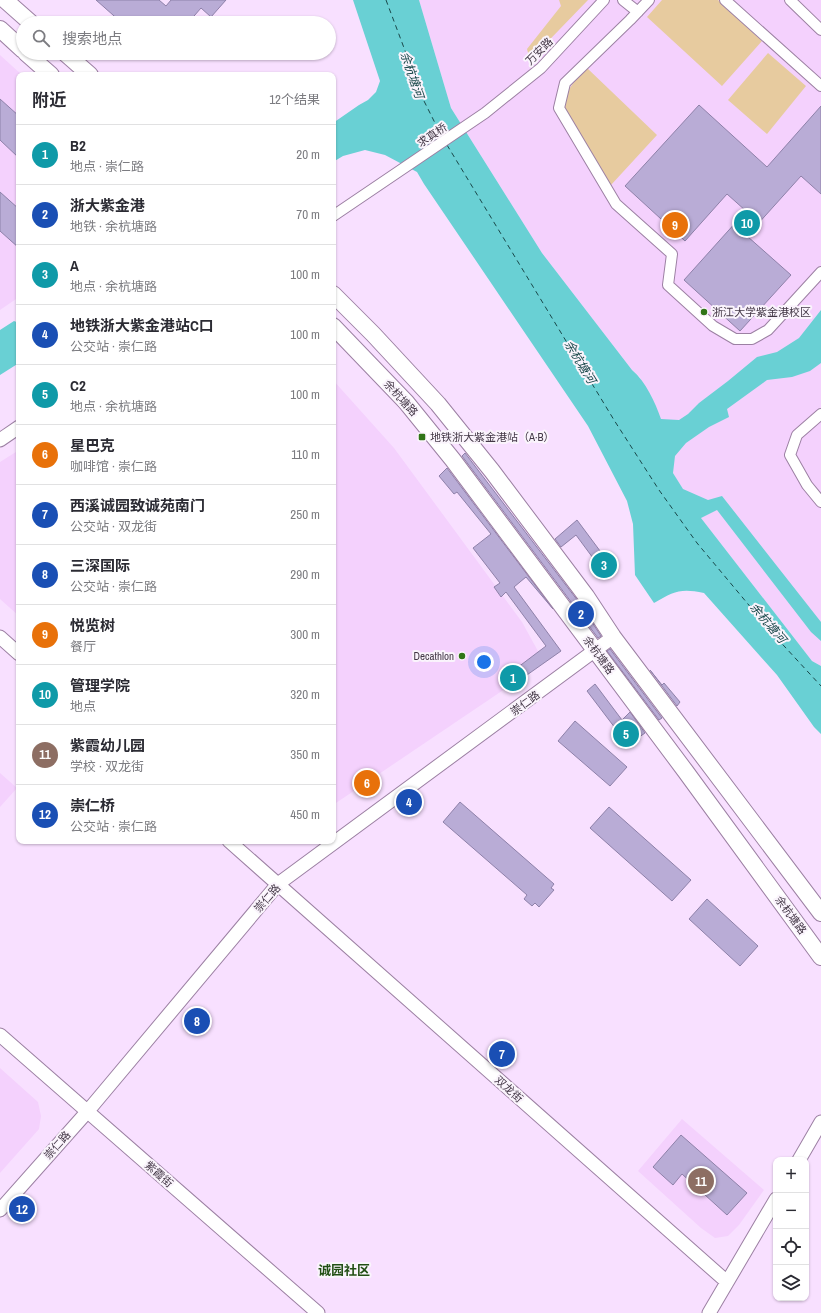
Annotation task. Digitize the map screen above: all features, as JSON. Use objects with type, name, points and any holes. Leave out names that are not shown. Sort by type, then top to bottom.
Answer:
[{"type":"main road","points":[[5,0],[23,16]]},
{"type":"main road","points":[[0,29],[16,44]]},
{"type":"main road","points":[[34,60],[48,72]]},
{"type":"main road","points":[[73,60],[87,72]]},
{"type":"main road","name":"余杭塘路","points":[[336,297],[373,334],[438,404],[492,471],[582,590],[613,637],[821,913]]},
{"type":"main road","name":"余杭塘路","points":[[336,329],[406,402],[430,431],[560,602],[821,957]]},
{"type":"street","name":"万安路","points":[[485,113],[540,68],[604,0]]},
{"type":"street","points":[[623,0],[638,12]]},
{"type":"street","points":[[649,0],[565,83],[559,108],[616,204],[672,254],[668,285],[713,326],[735,339],[752,339],[768,330],[821,272]]},
{"type":"street","points":[[725,0],[821,86]]},
{"type":"street","points":[[790,0],[821,30]]},
{"type":"street","name":"求真桥","points":[[336,214],[485,113]]},
{"type":"street","points":[[821,414],[797,435],[790,455],[808,485],[821,502]]},
{"type":"street","points":[[0,440],[16,429]]},
{"type":"street","points":[[0,637],[16,651]]},
{"type":"street","name":"崇仁路","points":[[336,841],[613,637]]},
{"type":"street","name":"双龙街","points":[[232,844],[727,1282]]},
{"type":"street","name":"崇仁路","points":[[0,1210],[87,1112],[278,884],[332,844]]},
{"type":"street","name":"紫霞街","points":[[0,1035],[318,1313]]},
{"type":"street","points":[[801,1157],[821,1122]]},
{"type":"street","points":[[709,1313],[773,1204]]},
{"type":"shaded area","name":"浙江大学紫金港校区","points":[[419,0],[821,0],[821,666],[812,661],[701,518],[673,473],[640,377],[632,370],[542,253],[451,108]]},
{"type":"shaded area","points":[[559,0],[588,0],[530,60],[527,49],[561,6]]},
{"type":"shaded area","points":[[662,0],[718,0],[762,41],[722,86],[647,17]]},
{"type":"shaded area","points":[[768,53],[806,86],[767,134],[728,100]]},
{"type":"shaded area","points":[[0,55],[19,72],[16,72],[16,299],[0,310]]},
{"type":"shaded area","points":[[587,68],[657,135],[611,185],[565,109],[565,102],[571,86]]},
{"type":"shaded area","points":[[336,383],[394,448],[522,622],[539,653],[530,672],[336,803]]},
{"type":"shaded area","points":[[16,452],[16,613],[0,599],[0,462]]},
{"type":"shaded area","points":[[0,773],[16,787],[16,789],[0,807]]},
{"type":"shaded area","points":[[0,1068],[38,1102],[41,1116],[39,1129],[0,1173]]},
{"type":"shaded area","points":[[682,1119],[764,1190],[739,1225],[728,1236],[715,1238],[701,1228],[638,1171]]},
{"type":"water","name":"余杭塘河","points":[[353,0],[419,0],[451,108],[542,253],[632,370],[642,380],[653,399],[661,419],[679,420],[688,414],[699,403],[757,357],[777,352],[799,338],[821,310],[821,363],[810,371],[792,377],[767,380],[727,409],[729,417],[709,427],[686,443],[675,456],[673,473],[683,489],[708,500],[722,496],[821,622],[821,641],[811,632],[717,510],[701,518],[812,661],[821,666],[821,734],[814,727],[777,675],[704,593],[683,591],[673,593],[654,603],[635,575],[633,524],[627,501],[588,426],[417,172],[385,155],[365,150],[343,156],[336,160],[336,121],[368,100],[376,92],[380,81]]},
{"type":"water","points":[[14,321],[16,322],[16,365],[0,375],[0,330]]},
{"type":"building","points":[[96,0],[159,0],[166,6],[171,0],[226,0],[212,16],[201,8],[194,16],[114,16]]},
{"type":"building","points":[[0,99],[16,113],[16,155],[0,140]]},
{"type":"building","points":[[699,105],[767,167],[821,106],[821,194],[801,176],[747,236],[791,275],[740,331],[684,280],[746,211],[727,194],[685,241],[625,186]]},
{"type":"building","points":[[0,192],[16,206],[16,245],[0,231]]},
{"type":"building","points":[[465,453],[578,601],[601,636],[598,638],[462,456]]},
{"type":"building","points":[[447,468],[553,609],[526,577],[514,587],[561,651],[507,689],[501,680],[546,646],[506,592],[501,597],[494,587],[500,583],[473,548],[491,534],[457,492],[454,494],[439,476]]},
{"type":"building","points":[[577,520],[615,571],[607,577],[576,535],[561,547],[555,539]]},
{"type":"building","points":[[610,649],[662,718],[659,720],[607,651]]},
{"type":"building","points":[[650,670],[662,685],[664,683],[680,702],[677,706]]},
{"type":"building","points":[[595,684],[622,720],[630,712],[645,733],[628,745],[587,691]]},
{"type":"building","points":[[575,721],[627,767],[610,786],[558,741]]},
{"type":"building","points":[[460,802],[554,884],[551,888],[554,890],[539,907],[535,903],[532,906],[524,899],[527,895],[443,822]]},
{"type":"building","points":[[609,807],[691,880],[672,901],[590,828]]},
{"type":"building","points":[[707,899],[758,946],[740,966],[689,919]]},
{"type":"building","points":[[681,1135],[747,1193],[727,1215],[682,1174],[673,1185],[653,1167]]},
{"type":"ferry route","points":[[386,0],[424,101],[442,137]]},
{"type":"ferry route","points":[[447,145],[614,420],[659,490],[697,543],[773,634],[821,686]]},
{"type":"place","name":"管理学院","points":[[747,223]]},
{"type":"place","name":"悦览树","points":[[675,225]]},
{"type":"place","name":"浙江大学紫金港校区","points":[[704,312]]},
{"type":"place","name":"地铁浙大紫金港站（A·B）","points":[[422,437]]},
{"type":"place","name":"A","points":[[604,565]]},
{"type":"place","name":"浙大紫金港","points":[[581,614]]},
{"type":"place","name":"Decathlon","points":[[462,656]]},
{"type":"place","name":"B2","points":[[513,678]]},
{"type":"place","name":"C2","points":[[626,734]]},
{"type":"place","name":"星巴克","points":[[367,783]]},
{"type":"place","name":"地铁浙大紫金港站C口","points":[[409,802]]},
{"type":"place","name":"三深国际","points":[[197,1021]]},
{"type":"place","name":"西溪诚园致诚苑南门","points":[[502,1054]]},
{"type":"place","name":"紫霞幼儿园","points":[[701,1181]]},
{"type":"place","name":"崇仁桥","points":[[22,1209]]},
{"type":"district","name":"诚园社区","points":[[344,1270]]}]
